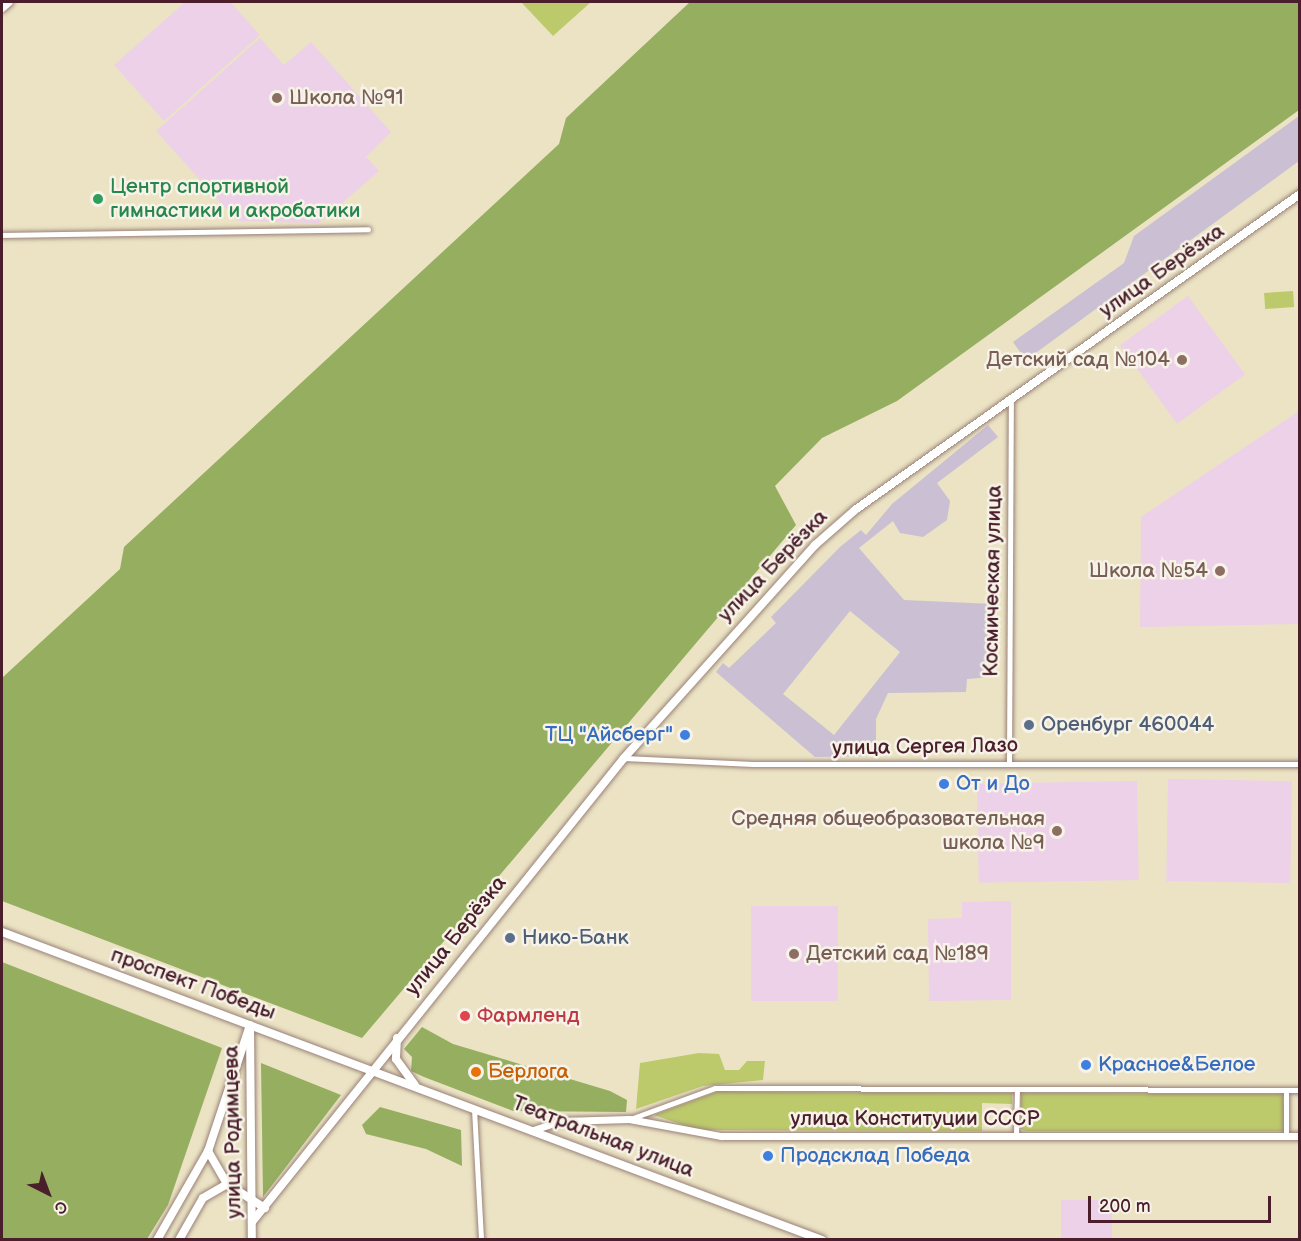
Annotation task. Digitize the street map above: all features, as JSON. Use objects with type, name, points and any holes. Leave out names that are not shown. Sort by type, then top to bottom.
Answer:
[{"type":"main road","points":[[2,9],[9,2]]},
{"type":"main road","name":"улица Берёзка","points":[[252,1222],[337,1122],[398,1034],[624,758],[832,529],[1299,194]]},
{"type":"main road","name":"проспект Победы","points":[[2,932],[372,1070]]},
{"type":"main road","points":[[157,1239],[208,1151],[250,1025]]},
{"type":"main road","name":"улица Родимцева","points":[[250,1025],[252,1239]]},
{"type":"main road","points":[[398,1034],[396,1059],[415,1084]]},
{"type":"main road","name":"Театральная улица","points":[[372,1070],[415,1084],[822,1239]]},
{"type":"main road","points":[[208,1151],[227,1184],[253,1205],[265,1208]]},
{"type":"main road","points":[[179,1239],[203,1198],[227,1184]]},
{"type":"street","points":[[2,235],[368,229]]},
{"type":"street","name":"Космическая улица","points":[[1008,762],[1011,400]]},
{"type":"street","name":"улица Сергея Лазо","points":[[624,758],[764,764],[1008,762],[1299,764]]},
{"type":"street","points":[[629,1119],[715,1088],[1299,1090]]},
{"type":"street","points":[[1016,1135],[1017,1089]]},
{"type":"street","points":[[1286,1090],[1286,1136]]},
{"type":"street","points":[[474,1107],[481,1239]]},
{"type":"street","name":"улица Конституции СССР","points":[[532,1130],[561,1121],[629,1119],[721,1136],[1299,1136]]},
{"type":"shaded area","points":[[185,2],[230,2],[260,35],[164,121],[114,65]]},
{"type":"shaded area","name":"Школа №91","points":[[260,38],[284,65],[311,42],[391,132],[366,157],[379,171],[319,223],[237,221],[156,131]]},
{"type":"shaded area","points":[[1299,116],[1299,161],[1026,360],[1013,342],[1124,263],[1134,236]]},
{"type":"shaded area","name":"Детский сад №104","points":[[1188,296],[1245,374],[1177,424],[1120,345]]},
{"type":"shaded area","name":"Школа №54","points":[[1299,411],[1299,624],[1140,627],[1141,517]]},
{"type":"shaded area","points":[[988,425],[998,437],[937,483],[950,501],[947,520],[923,537],[900,533],[893,521],[859,548],[904,600],[993,604],[992,677],[967,679],[966,692],[888,693],[876,719],[876,756],[815,757],[716,672],[723,663],[729,668],[776,623],[771,617],[840,547],[861,530],[866,535],[892,504]],"holes":[[[850,611],[900,652],[834,735],[783,694]]]},
{"type":"shaded area","points":[[1168,779],[1292,781],[1290,883],[1166,881]]},
{"type":"shaded area","name":"Средняя общеобразовательная школа №9","points":[[1137,781],[1139,880],[979,883],[977,784]]},
{"type":"shaded area","points":[[1011,901],[1011,1000],[929,1001],[928,919],[962,918],[962,902]]},
{"type":"shaded area","name":"Детский сад №189","points":[[751,906],[838,906],[838,1001],[751,1001]]},
{"type":"shaded area","points":[[1061,1200],[1112,1200],[1112,1239],[1061,1239]]},
{"type":"green space","points":[[521,2],[591,2],[553,36]]},
{"type":"green space","points":[[690,2],[1299,2],[1299,110],[897,401],[822,438],[775,486],[796,525],[362,1038],[2,901],[2,678],[120,569],[124,547],[559,144],[566,118]]},
{"type":"green space","points":[[1293,291],[1294,307],[1265,309],[1264,293]]},
{"type":"green space","points":[[2,962],[222,1048],[168,1205],[147,1239],[2,1239]]},
{"type":"green space","points":[[422,1027],[453,1044],[610,1091],[627,1100],[626,1112],[513,1111],[424,1077],[411,1071],[412,1057],[404,1049]]},
{"type":"green space","points":[[699,1053],[719,1054],[725,1070],[739,1070],[747,1061],[765,1061],[763,1080],[703,1086],[636,1109],[640,1063]]},
{"type":"green space","points":[[261,1063],[341,1095],[263,1197]]},
{"type":"green space","points":[[719,1091],[1012,1093],[1012,1104],[982,1103],[982,1131],[698,1130],[654,1115]]},
{"type":"green space","points":[[1021,1093],[1283,1094],[1284,1131],[1026,1131],[1021,1129]]},
{"type":"green space","points":[[380,1107],[461,1130],[462,1166],[426,1149],[366,1134],[362,1125]]},
{"type":"place","name":"Школа №91","points":[[277,98]]},
{"type":"place","name":"Центр спортивной гимнастики и акробатики","points":[[98,199]]},
{"type":"place","name":"Детский сад №104","points":[[1182,360]]},
{"type":"place","name":"Школа №54","points":[[1220,571]]},
{"type":"place","name":"Оренбург 460044","points":[[1029,725]]},
{"type":"place","name":"ТЦ \"Айсберг\"","points":[[685,735]]},
{"type":"place","name":"От и До","points":[[944,784]]},
{"type":"place","name":"Средняя общеобразовательная школа №9","points":[[1057,831]]},
{"type":"place","name":"Нико-Банк","points":[[510,938]]},
{"type":"place","name":"Детский сад №189","points":[[794,954]]},
{"type":"place","name":"Фармленд","points":[[465,1016]]},
{"type":"place","name":"Красное&Белое","points":[[1086,1065]]},
{"type":"place","name":"Берлога","points":[[476,1072]]},
{"type":"place","name":"Продсклад Победа","points":[[768,1156]]}]
